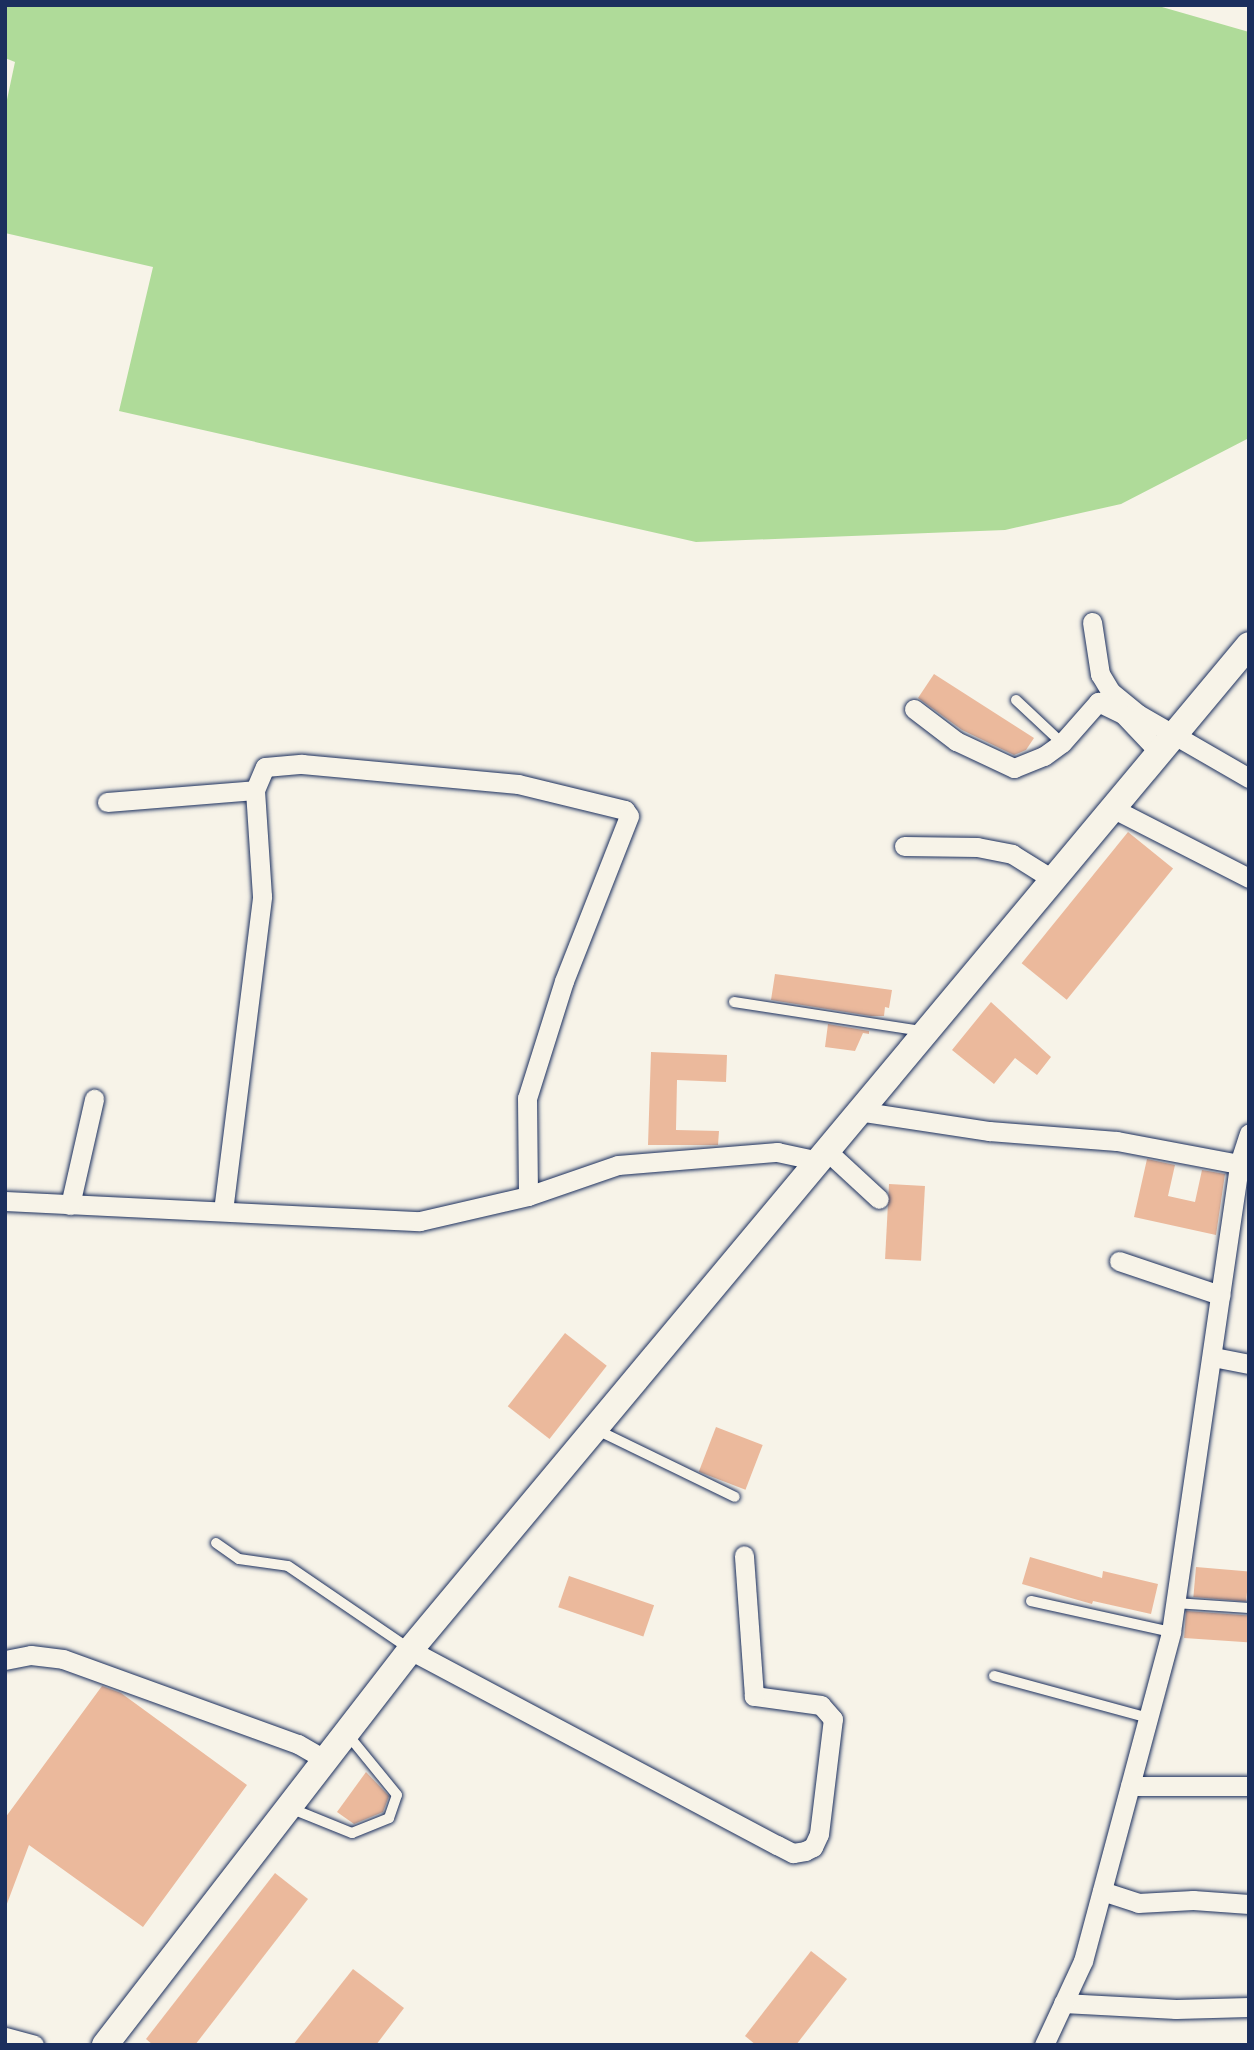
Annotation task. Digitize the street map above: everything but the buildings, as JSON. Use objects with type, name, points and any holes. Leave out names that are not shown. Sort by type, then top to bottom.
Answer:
[{"type":"street","points":[[1092,622],[1100,674],[1111,692],[1166,744]]},
{"type":"street","points":[[105,2045],[410,1650],[1249,646]]},
{"type":"street","points":[[914,709],[956,741],[1014,768],[1062,743],[1098,702],[1123,714],[1166,744],[1249,778]]},
{"type":"street","points":[[223,1211],[262,896],[255,790],[265,767],[302,764],[444,774],[518,784],[625,810],[629,816],[564,981],[527,1098],[528,1196]]},
{"type":"street","points":[[107,802],[255,790]]},
{"type":"street","points":[[1112,808],[1249,878]]},
{"type":"street","points":[[904,846],[977,847],[1012,854],[1052,879]]},
{"type":"street","points":[[70,1205],[94,1099]]},
{"type":"street","points":[[858,1111],[989,1131],[1117,1141],[1244,1165]]},
{"type":"street","points":[[1044,2045],[1083,1961],[1171,1632],[1220,1295],[1249,1135]]},
{"type":"street","points":[[5,1201],[420,1221],[528,1196],[618,1165],[777,1152],[824,1156],[879,1199]]},
{"type":"street","points":[[1119,1262],[1220,1295]]},
{"type":"street","points":[[1213,1357],[1249,1364]]},
{"type":"street","points":[[410,1650],[777,1845],[793,1853],[805,1851],[813,1847],[819,1834],[833,1718],[821,1705],[754,1696],[744,1555]]},
{"type":"street","points":[[5,1660],[31,1655],[62,1660],[298,1744],[324,1759]]},
{"type":"street","points":[[1130,1786],[1249,1786]]},
{"type":"street","points":[[1102,1891],[1138,1903],[1193,1900],[1249,1904]]},
{"type":"street","points":[[1063,2003],[1176,2009],[1249,2007]]},
{"type":"street","points":[[5,2037],[34,2045]]},
{"type":"lane","points":[[1016,700],[1062,743]]},
{"type":"lane","points":[[734,1002],[925,1031]]},
{"type":"lane","points":[[595,1429],[735,1497]]},
{"type":"lane","points":[[216,1543],[239,1559],[288,1566],[410,1650]]},
{"type":"lane","points":[[1031,1601],[1171,1632]]},
{"type":"lane","points":[[1175,1603],[1249,1608]]},
{"type":"lane","points":[[995,1676],[1149,1718]]},
{"type":"lane","points":[[287,1807],[352,1833],[389,1818],[397,1795],[345,1731]]},
{"type":"green space","points":[[5,5],[1155,5],[1249,32],[1249,438],[1121,504],[1005,530],[696,542],[119,411],[153,267],[5,233],[5,109],[15,62],[5,58]]}]
